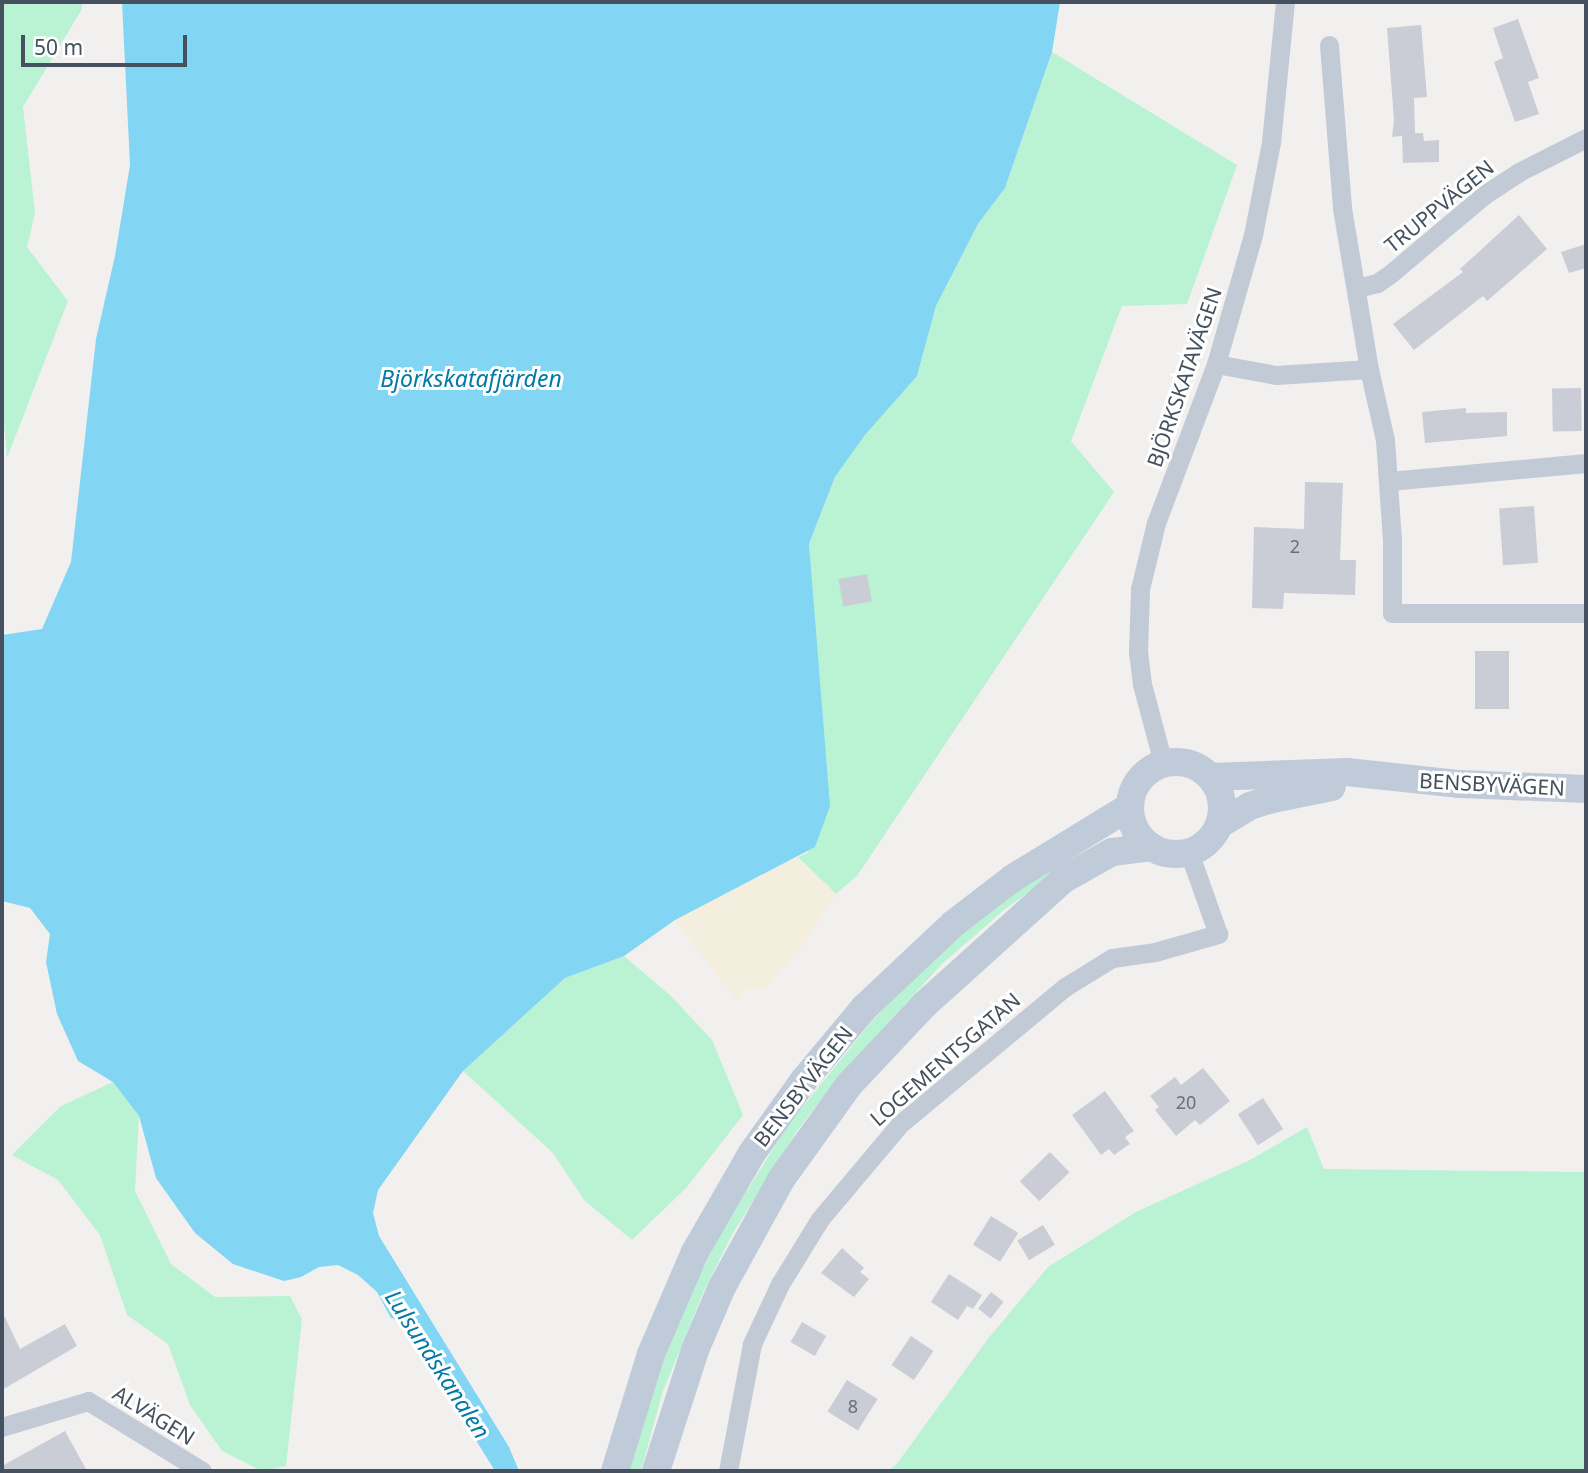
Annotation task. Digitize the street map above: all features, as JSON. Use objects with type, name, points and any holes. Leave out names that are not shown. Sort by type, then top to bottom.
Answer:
[{"type":"main road","points":[[1163,763],[1192,764],[1211,777],[1222,799],[1220,824],[1207,842],[1189,852],[1166,853],[1152,847],[1135,830],[1129,807],[1131,794],[1143,774],[1163,763]]},
{"type":"main road","name":"BENSBYVÄGEN","points":[[1211,777],[1347,772],[1399,779],[1586,789]]},
{"type":"main road","name":"BENSBYVÄGEN","points":[[1220,824],[1250,806],[1279,796],[1304,790],[1399,779]]},
{"type":"main road","name":"BENSBYVÄGEN","points":[[615,1471],[651,1354],[695,1252],[752,1153],[804,1080],[864,1009],[953,924],[1013,878],[1129,807]]},
{"type":"main road","name":"BENSBYVÄGEN","points":[[656,1471],[695,1350],[722,1287],[782,1178],[848,1086],[923,1005],[1064,878],[1112,852],[1130,847],[1152,847]]},
{"type":"street","name":"BJÖRKSKATAVÄGEN","points":[[1163,763],[1142,684],[1138,653],[1140,589],[1156,523],[1216,364],[1259,205],[1280,73],[1285,2]]},
{"type":"street","points":[[1329,45],[1342,208],[1369,369],[1382,419],[1389,481],[1392,613],[1586,613]]},
{"type":"street","name":"TRUPPVÄGEN","points":[[1357,288],[1377,283],[1389,275],[1484,195],[1519,172],[1586,138]]},
{"type":"street","points":[[1216,364],[1276,375],[1369,369]]},
{"type":"street","points":[[1389,481],[1586,463]]},
{"type":"street","name":"LOGEMENTSGATAN","points":[[728,1471],[752,1344],[780,1284],[820,1219],[900,1124],[1065,987],[1112,958],[1155,952],[1218,934],[1189,852]]},
{"type":"street","name":"ALVÄGEN","points":[[2,1427],[88,1401],[202,1471]]},
{"type":"green space","points":[[2,2],[82,2],[82,9],[23,107],[35,213],[27,247],[68,301],[7,458],[2,400]]},
{"type":"green space","points":[[1052,52],[1237,165],[1187,304],[1122,306],[1071,441],[1114,492],[857,876],[836,894],[798,857],[808,853],[819,688],[809,544],[835,477],[865,435],[917,376],[936,306],[978,224],[1005,188]]},
{"type":"green space","points":[[1058,862],[1061,868],[1004,910],[942,964],[835,1081],[797,1131],[733,1233],[703,1293],[662,1394],[641,1471],[629,1471],[652,1389],[692,1290],[723,1229],[788,1125],[872,1021],[935,956],[999,902]]},
{"type":"green space","points":[[624,956],[671,996],[712,1040],[743,1115],[687,1187],[632,1240],[584,1200],[553,1153],[463,1071],[565,978]]},
{"type":"green space","points":[[113,1082],[139,1116],[135,1191],[171,1264],[215,1297],[290,1296],[302,1319],[286,1466],[262,1471],[222,1451],[190,1405],[168,1344],[127,1315],[100,1235],[58,1180],[12,1155],[61,1106]]},
{"type":"green space","points":[[1307,1127],[1324,1169],[1586,1172],[1586,1471],[887,1471],[896,1465],[987,1340],[1048,1267],[1136,1212],[1250,1160]]},
{"type":"sand","points":[[798,857],[836,894],[808,938],[767,988],[758,991],[747,988],[737,1001],[675,920]]},
{"type":"water","name":"Björkskatafjärden","points":[[122,2],[1060,2],[1052,52],[1005,188],[978,224],[936,306],[917,376],[865,435],[835,477],[809,544],[830,806],[815,847],[675,920],[624,956],[565,978],[463,1071],[378,1190],[373,1213],[379,1236],[509,1447],[519,1471],[495,1471],[403,1322],[391,1318],[377,1292],[358,1275],[338,1265],[319,1267],[301,1277],[284,1281],[233,1264],[195,1233],[156,1178],[139,1116],[113,1082],[78,1061],[57,1014],[46,962],[50,934],[30,908],[2,901],[2,635],[42,629],[71,562],[96,339],[115,256],[130,165]]},
{"type":"building","points":[[1518,19],[1539,78],[1528,82],[1539,114],[1515,122],[1494,62],[1503,58],[1493,28]]},
{"type":"building","points":[[1421,25],[1427,97],[1414,98],[1415,133],[1423,133],[1424,141],[1439,140],[1439,162],[1403,163],[1402,136],[1392,137],[1394,120],[1387,28]]},
{"type":"building","points":[[1519,215],[1547,249],[1487,301],[1483,296],[1414,350],[1393,324],[1463,272],[1460,269]]},
{"type":"building","points":[[1586,244],[1586,268],[1569,273],[1561,252]]},
{"type":"building","points":[[1581,388],[1582,431],[1553,431],[1552,389]]},
{"type":"building","points":[[1466,408],[1466,413],[1507,412],[1507,436],[1425,443],[1422,412]]},
{"type":"building","points":[[1305,482],[1343,483],[1340,560],[1356,560],[1355,595],[1284,593],[1283,609],[1252,608],[1254,527],[1304,529]]},
{"type":"building","points":[[1534,506],[1538,563],[1503,565],[1499,508]]},
{"type":"building","points":[[867,574],[872,602],[843,607],[838,579]]},
{"type":"building","points":[[1475,651],[1509,651],[1509,709],[1475,709]]},
{"type":"building","points":[[1203,1068],[1230,1101],[1200,1125],[1195,1120],[1176,1136],[1155,1110],[1159,1107],[1150,1096],[1175,1077],[1181,1085]]},
{"type":"building","points":[[1105,1091],[1134,1131],[1125,1137],[1130,1144],[1114,1155],[1109,1149],[1101,1155],[1072,1115]]},
{"type":"building","points":[[1263,1098],[1283,1129],[1258,1145],[1238,1114]]},
{"type":"building","points":[[1050,1152],[1069,1172],[1039,1201],[1020,1181]]},
{"type":"building","points":[[991,1216],[1018,1233],[1000,1262],[973,1245]]},
{"type":"building","points":[[1043,1225],[1055,1245],[1029,1260],[1017,1240]]},
{"type":"building","points":[[842,1248],[864,1268],[860,1272],[869,1279],[854,1297],[821,1273]]},
{"type":"building","points":[[949,1274],[982,1295],[973,1309],[967,1306],[958,1320],[931,1302]]},
{"type":"building","points":[[991,1292],[1004,1302],[991,1318],[978,1309]]},
{"type":"building","points":[[2,1311],[20,1349],[65,1324],[77,1346],[2,1390]]},
{"type":"building","points":[[802,1322],[826,1336],[815,1356],[790,1342]]},
{"type":"building","points":[[911,1336],[933,1351],[914,1380],[891,1365]]},
{"type":"building","points":[[847,1380],[878,1399],[858,1430],[827,1411]]},
{"type":"building","points":[[65,1431],[87,1471],[2,1471],[2,1466]]},
{"type":"water label","name":"Lulsundskanalen","points":[[438,1364]]}]
